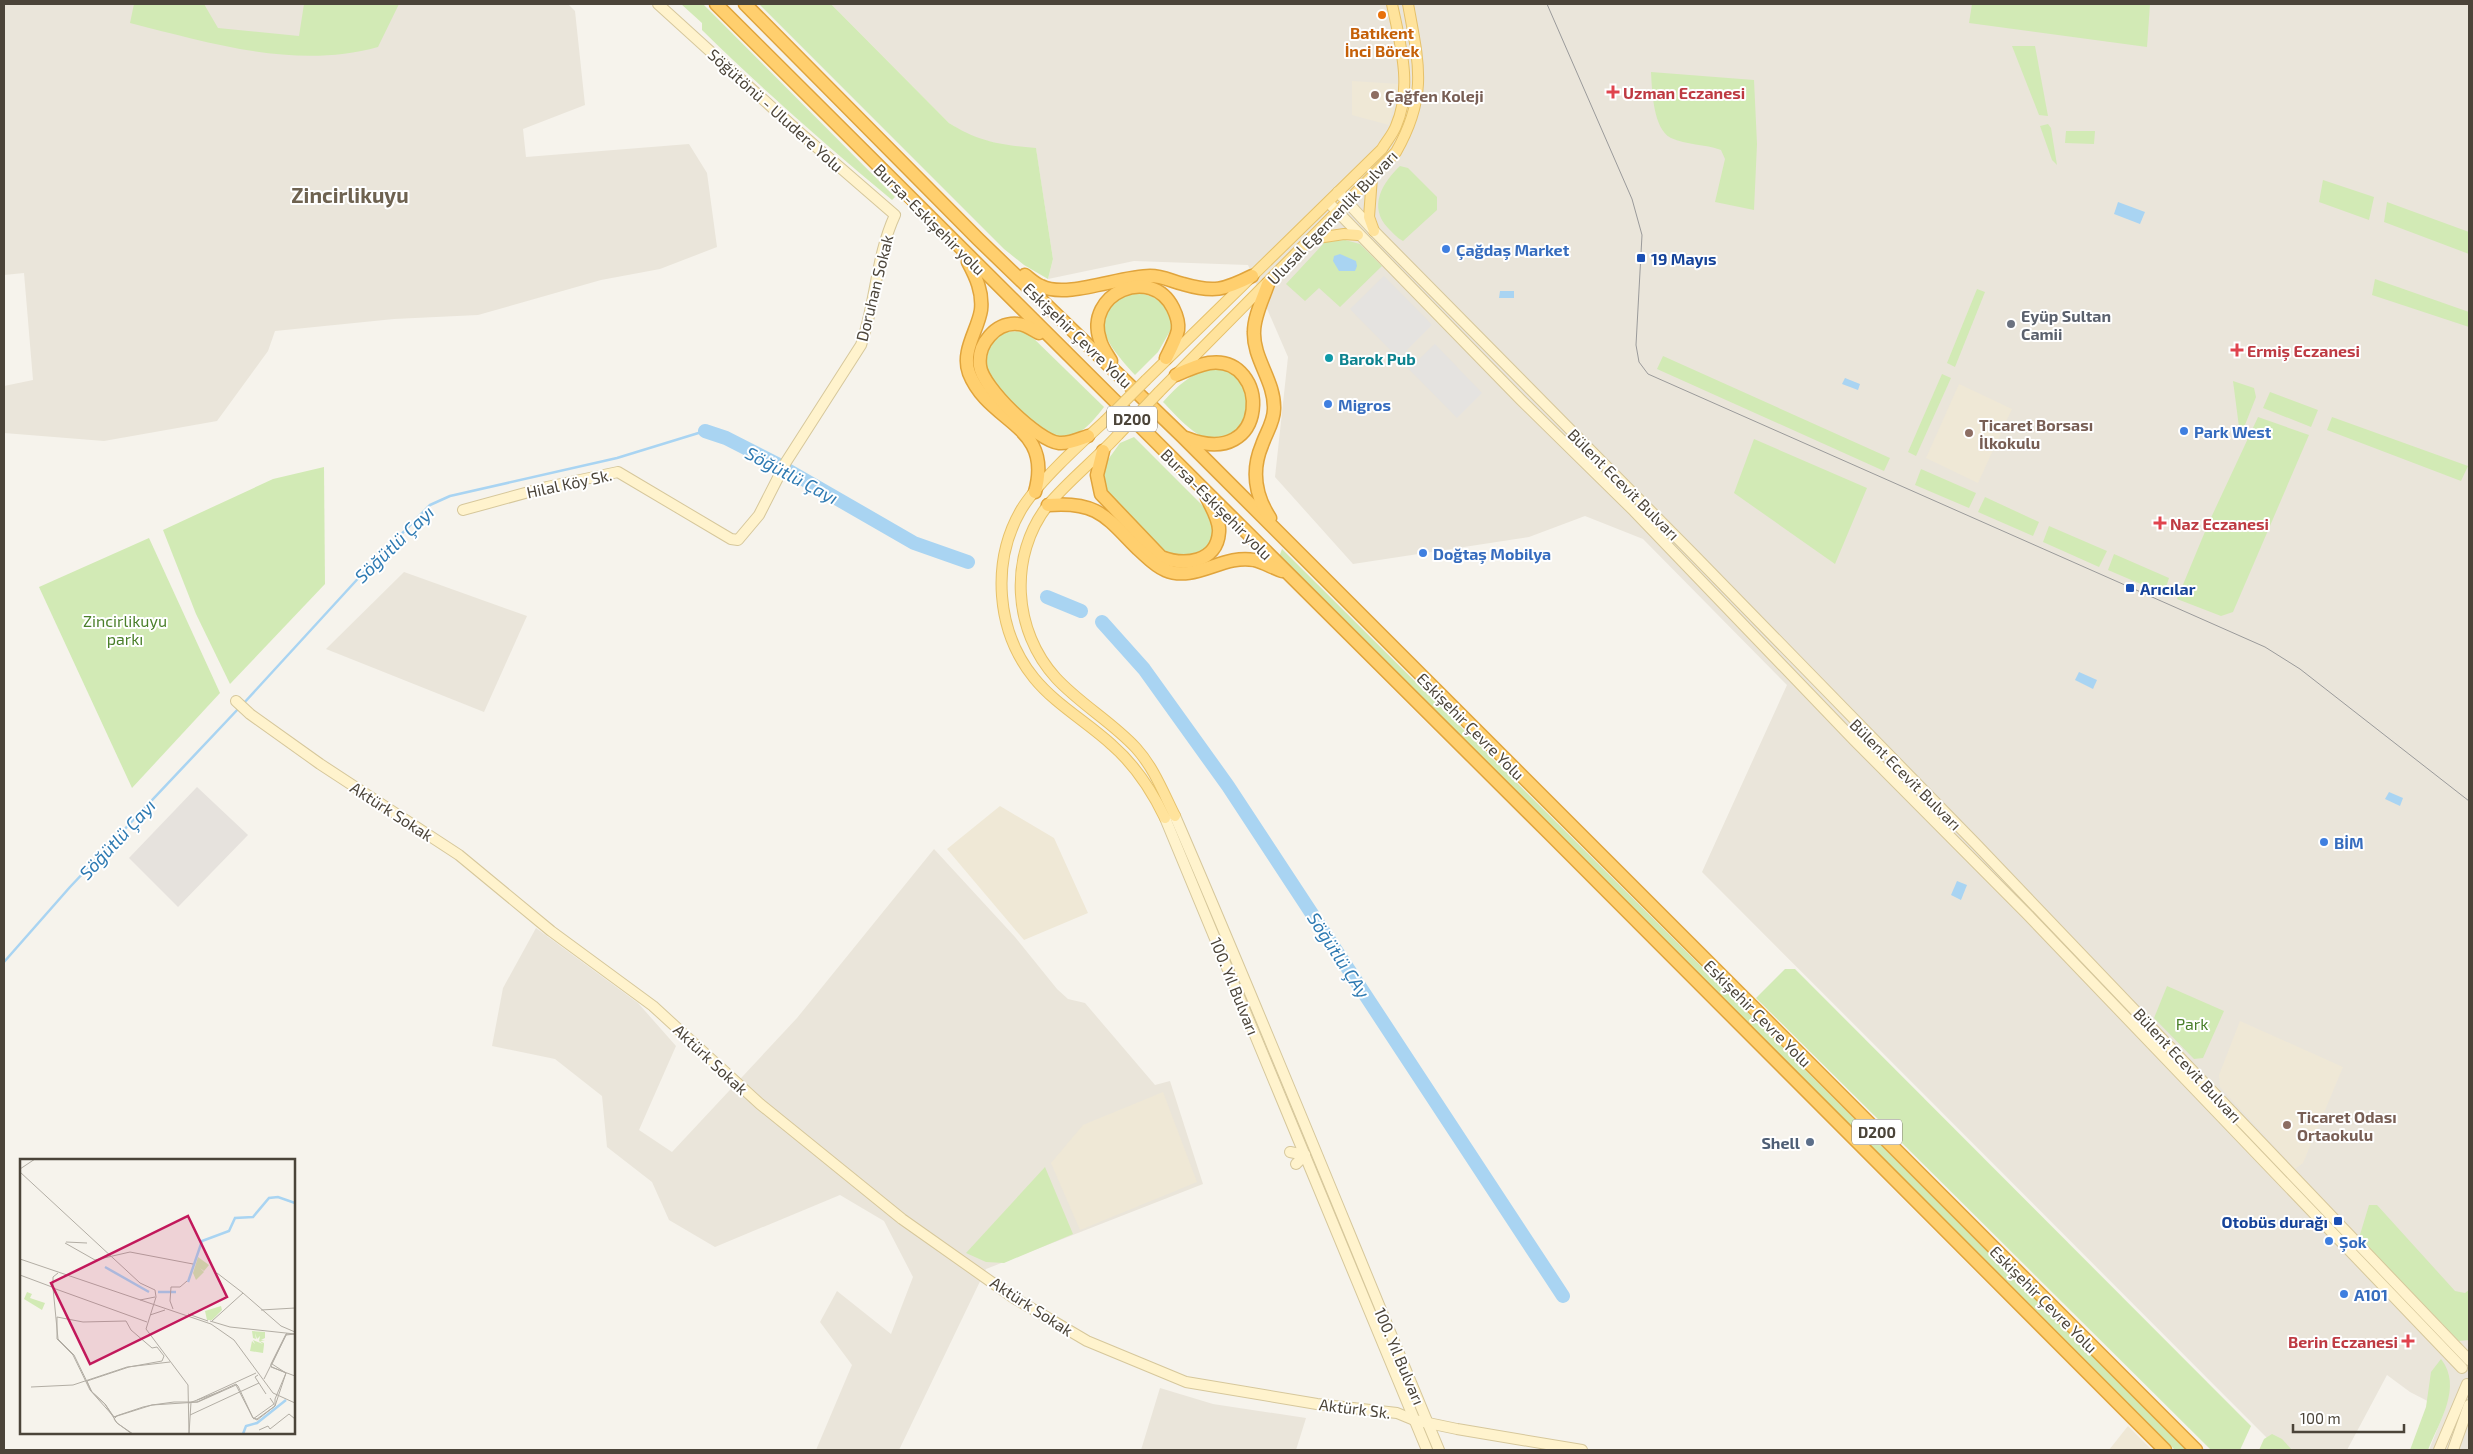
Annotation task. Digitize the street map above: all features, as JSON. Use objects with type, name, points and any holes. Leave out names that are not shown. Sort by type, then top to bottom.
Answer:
[{"type":"highway","name":"Bursa-Eskişehir yolu","points":[[716,4],[964,253],[1550,834]]},
{"type":"highway","name":"Eskişehir Çevre Yolu","points":[[745,4],[978,239],[1182,436],[2196,1450]]},
{"type":"highway","points":[[978,239],[1040,286],[1054,290],[1161,276],[1204,289],[1227,289],[1252,276]]},
{"type":"highway","points":[[964,253],[981,294],[978,322],[967,353],[968,370],[976,388],[1031,440],[1040,464],[1035,492]]},
{"type":"highway","points":[[1268,284],[1255,321],[1254,333],[1256,350],[1272,389],[1275,410],[1261,446],[1254,473],[1262,505],[1282,537]]},
{"type":"highway","points":[[1116,372],[1100,341],[1098,323],[1109,298],[1126,288],[1143,286],[1153,289],[1160,292],[1171,304],[1177,317],[1178,330],[1166,358]]},
{"type":"highway","points":[[1058,346],[1020,324],[1001,327],[984,343],[979,365],[982,374],[991,388],[1037,434],[1059,443],[1072,442],[1088,436]]},
{"type":"highway","points":[[1176,375],[1211,363],[1230,365],[1243,374],[1251,389],[1255,403],[1253,416],[1244,432],[1228,442],[1213,446],[1182,436]]},
{"type":"highway","points":[[1103,451],[1097,475],[1101,494],[1162,557],[1174,562],[1188,563],[1203,558],[1210,553],[1217,540],[1218,522],[1208,499],[1198,484]]},
{"type":"highway","points":[[1048,505],[1068,504],[1088,507],[1100,512],[1151,562],[1165,570],[1180,574],[1195,572],[1219,563],[1254,560],[1287,574]]},
{"type":"highway","name":"Eskişehir Çevre Yolu","points":[[1550,834],[2165,1450]]},
{"type":"main road","name":"Söğütönü - Uludere Yolu","points":[[658,4],[798,131],[895,215]]},
{"type":"main road","name":"Ulusal Egemenlik Bulvarı","points":[[1170,817],[1134,768],[1113,746],[1034,678],[1016,648],[1003,613],[1001,582],[1004,558],[1019,516],[1035,492],[1166,358],[1329,203],[1382,149],[1396,126],[1403,100],[1405,78],[1392,4]]},
{"type":"main road","name":"Ulusal Egemenlik Bulvarı","points":[[1170,817],[1153,770],[1121,733],[1057,679],[1042,661],[1029,636],[1021,598],[1020,573],[1023,555],[1048,505],[1268,284],[1396,152],[1407,134],[1418,101],[1418,56],[1408,4]]},
{"type":"main road","points":[[1372,178],[1368,217],[1374,232]]},
{"type":"main road","name":"Bülent Ecevit Bulvarı","points":[[1338,192],[1374,232],[1697,558],[1976,844],[2467,1363]]},
{"type":"main road","name":"Bülent Ecevit Bulvarı","points":[[1329,203],[1358,235],[1634,512],[1854,740],[2026,912],[2467,1363]]},
{"type":"main road","name":"Doruhan Sokak","points":[[668,501],[731,540],[738,540],[758,515],[786,462],[861,345],[867,327],[882,250],[895,215]]},
{"type":"main road","points":[[1312,239],[1344,234],[1358,235]]},
{"type":"main road","name":"Hilal Köy Sk.","points":[[463,510],[547,487],[618,472],[668,501]]},
{"type":"main road","name":"Aktürk Sokak","points":[[236,701],[250,714],[320,764],[459,855],[551,931],[653,1006],[754,1099],[902,1220],[1014,1298],[1087,1341],[1186,1382]]},
{"type":"main road","name":"100. Yıl Bulvarı","points":[[1170,817],[1309,1153],[1427,1450]]},
{"type":"main road","points":[[1290,1152],[1309,1153]]},
{"type":"main road","points":[[1296,1164],[1309,1153]]},
{"type":"main road","name":"100. Yıl Bulvarı","points":[[1309,1153],[1439,1450]]},
{"type":"main road","points":[[2439,1450],[2468,1385],[2461,1374],[2467,1363]]},
{"type":"main road","name":"Aktürk Sk.","points":[[1186,1382],[1254,1394],[1397,1413],[1414,1420],[1582,1450]]},
{"type":"main road","points":[[2453,1450],[2469,1405]]},
{"type":"shaded area","points":[[4,4],[568,4],[575,11],[585,105],[523,129],[526,157],[689,144],[707,173],[717,247],[660,269],[601,280],[478,315],[394,319],[275,331],[268,351],[217,421],[104,441],[4,433],[4,386],[33,380],[24,273],[4,275]]},
{"type":"shaded area","points":[[831,4],[2469,4],[2469,1450],[2429,1450],[2445,1410],[2410,1392],[2387,1375],[2347,1450],[2279,1450],[1702,872],[1787,685],[1643,539],[1585,516],[1529,537],[1353,564],[1275,477],[1288,357],[1248,265],[1134,261],[1048,279],[1053,259],[1036,149],[1003,145],[971,137],[949,123]]},
{"type":"shaded area","name":"Çağfen Koleji","points":[[1352,81],[1399,84],[1389,125],[1352,115]]},
{"type":"shaded area","points":[[1384,276],[1432,325],[1406,351],[1416,362],[1435,344],[1482,393],[1457,418],[1350,309]]},
{"type":"shaded area","name":"Ticaret Borsası İlkokulu","points":[[1959,384],[2012,409],[1978,483],[1926,458]]},
{"type":"shaded area","points":[[404,572],[527,616],[484,712],[326,649]]},
{"type":"shaded area","points":[[197,787],[248,835],[178,907],[129,858]]},
{"type":"shaded area","points":[[1000,806],[1054,838],[1088,913],[1024,940],[947,849]]},
{"type":"shaded area","points":[[934,849],[1015,937],[1057,989],[1068,999],[1085,1003],[1155,1085],[1170,1081],[1203,1184],[986,1269],[899,1450],[816,1450],[852,1365],[820,1322],[837,1291],[891,1334],[913,1277],[884,1221],[840,1195],[715,1247],[669,1220],[652,1182],[607,1147],[602,1096],[555,1059],[492,1046],[503,988],[536,928],[638,1003],[676,1046],[639,1130],[672,1152],[797,1018]]},
{"type":"shaded area","name":"Ticaret Odası Ortaokulu","points":[[2240,1021],[2343,1067],[2303,1163],[2295,1169],[2220,1087],[2219,1075]]},
{"type":"shaded area","points":[[1163,1092],[1197,1182],[1080,1230],[1051,1163],[1083,1125]]},
{"type":"shaded area","points":[[1160,1388],[1213,1404],[1306,1418],[1296,1450],[1141,1450]]},
{"type":"shaded area","points":[[2128,1426],[2152,1450],[2109,1450]]},
{"type":"green space","points":[[134,4],[204,4],[218,28],[299,36],[304,4],[399,4],[378,47],[316,56],[253,51],[130,23]]},
{"type":"green space","points":[[681,4],[703,4],[895,197],[892,200],[772,96],[702,30],[702,23]]},
{"type":"green space","points":[[759,4],[831,4],[949,123],[991,142],[1036,148],[1053,259],[1048,279],[1024,265],[1004,249]]},
{"type":"green space","points":[[1972,4],[2150,4],[2147,47],[1969,23]]},
{"type":"green space","points":[[2012,46],[2035,46],[2048,116],[2039,115]]},
{"type":"green space","points":[[1651,72],[1754,80],[1757,144],[1754,210],[1715,202],[1725,159],[1721,150],[1677,140],[1665,133],[1657,118]]},
{"type":"green space","points":[[2048,124],[2051,128],[2057,165],[2052,160],[2040,126]]},
{"type":"green space","points":[[2066,131],[2095,131],[2094,144],[2065,143]]},
{"type":"green space","points":[[1400,166],[1408,168],[1437,197],[1437,210],[1403,241],[1393,234],[1382,220],[1378,204],[1383,188]]},
{"type":"green space","points":[[2323,180],[2374,197],[2369,220],[2319,202]]},
{"type":"green space","points":[[2387,202],[2469,232],[2469,254],[2384,222]]},
{"type":"green space","points":[[1345,240],[1360,244],[1382,266],[1340,307],[1319,288],[1305,301],[1286,284],[1325,242]]},
{"type":"green space","points":[[2375,279],[2469,312],[2469,327],[2372,295]]},
{"type":"green space","points":[[1977,289],[1985,292],[1955,367],[1947,363]]},
{"type":"green space","points":[[1134,292],[1156,298],[1161,302],[1168,311],[1173,326],[1158,352],[1135,375],[1109,342],[1104,331],[1103,320],[1107,310],[1117,300]]},
{"type":"green space","points":[[1026,331],[1104,407],[1077,434],[1061,438],[1041,431],[992,381],[986,371],[987,345],[1002,332]]},
{"type":"green space","points":[[1663,356],[1890,458],[1884,471],[1657,369]]},
{"type":"green space","points":[[1211,367],[1234,375],[1242,383],[1250,406],[1240,428],[1230,438],[1220,441],[1209,440],[1199,435],[1179,419],[1163,402],[1185,381]]},
{"type":"green space","points":[[1942,374],[1951,378],[1916,456],[1908,452]]},
{"type":"green space","points":[[2233,381],[2254,388],[2256,397],[2243,430],[2239,427]]},
{"type":"green space","points":[[2270,392],[2318,410],[2311,427],[2263,408]]},
{"type":"green space","points":[[2258,417],[2309,435],[2233,612],[2221,616],[2177,599],[2209,522]]},
{"type":"green space","points":[[2332,417],[2468,466],[2461,481],[2327,430]]},
{"type":"green space","points":[[1134,437],[1211,516],[1213,533],[1206,548],[1192,555],[1183,556],[1166,552],[1110,498],[1105,487],[1102,468],[1120,443]]},
{"type":"green space","points":[[1754,439],[1867,488],[1835,564],[1734,493]]},
{"type":"green space","name":"Zincirlikuyu parkı","points":[[324,467],[325,584],[230,684],[196,614],[163,530],[273,479]]},
{"type":"green space","points":[[1921,469],[1976,493],[1969,508],[1915,485]]},
{"type":"green space","points":[[1985,497],[2039,522],[2033,536],[1978,512]]},
{"type":"green space","points":[[2049,526],[2107,551],[2099,567],[2043,542]]},
{"type":"green space","name":"Zincirlikuyu parkı","points":[[149,538],[220,693],[132,788],[39,587]]},
{"type":"green space","points":[[1282,549],[2187,1450],[2175,1450],[1279,557]]},
{"type":"green space","points":[[2114,554],[2169,578],[2164,594],[2108,570]]},
{"type":"green space","points":[[1785,969],[1795,969],[2251,1426],[2240,1450],[2211,1450],[1756,998]]},
{"type":"green space","name":"Park","points":[[2167,986],[2224,1011],[2203,1058],[2194,1059],[2154,1018]]},
{"type":"green space","points":[[1045,1167],[1073,1234],[1004,1263],[986,1262],[966,1253]]},
{"type":"green space","points":[[2369,1205],[2377,1205],[2455,1291],[2465,1293],[2469,1290],[2469,1340],[2459,1341],[2359,1238]]},
{"type":"green space","points":[[2441,1359],[2450,1381],[2447,1404],[2443,1416],[2428,1450],[2410,1450],[2426,1407],[2431,1372]]},
{"type":"green space","points":[[2272,1434],[2282,1439],[2292,1450],[2259,1450],[2264,1439]]},
{"type":"water","points":[[2118,202],[2145,212],[2140,224],[2114,214]]},
{"type":"water","points":[[1340,254],[1356,261],[1355,271],[1339,271],[1333,261],[1334,256]]},
{"type":"water","points":[[1500,291],[1514,291],[1514,298],[1499,298]]},
{"type":"water","points":[[1845,378],[1860,384],[1858,390],[1842,384]]},
{"type":"water","points":[[2079,672],[2097,680],[2093,689],[2075,680]]},
{"type":"water","points":[[2389,792],[2403,798],[2400,806],[2385,799]]},
{"type":"water","points":[[1957,881],[1967,885],[1961,900],[1951,895]]},
{"type":"waterway","name":"Söğütlü Çayı","points":[[243,704],[364,572],[430,505],[450,496],[617,458],[705,431]]},
{"type":"waterway","name":"Söğütlü Çayı","points":[[705,431],[726,438],[777,464],[914,543],[968,562]]},
{"type":"waterway","name":"Söğütlü ÇAy","points":[[1047,597],[1081,611]]},
{"type":"waterway","name":"Söğütlü ÇAy","points":[[1102,622],[1144,669],[1228,786],[1563,1296]]},
{"type":"waterway","name":"Söğütlü Çayı","points":[[4,962],[70,887],[239,708]]},
{"type":"tram line","points":[[1547,4],[1632,199],[1642,235],[1636,345],[1639,362],[1648,374],[2265,647],[2300,669],[2469,801]]},
{"type":"place","name":"Batıkent İnci Börek","points":[[1382,15]]},
{"type":"place","name":"Uzman Eczanesi","points":[[1613,92]]},
{"type":"place","name":"Çağfen Koleji","points":[[1375,95]]},
{"type":"place","name":"Çağdaş Market","points":[[1446,249]]},
{"type":"place","name":"19 Mayıs","points":[[1641,258]]},
{"type":"place","name":"Eyüp Sultan Camii","points":[[2011,324]]},
{"type":"place","name":"Ermiş Eczanesi","points":[[2237,350]]},
{"type":"place","name":"Barok Pub","points":[[1329,358]]},
{"type":"place","name":"Migros","points":[[1328,404]]},
{"type":"place","name":"Park West","points":[[2184,431]]},
{"type":"place","name":"Ticaret Borsası İlkokulu","points":[[1969,433]]},
{"type":"place","name":"Naz Eczanesi","points":[[2160,523]]},
{"type":"place","name":"Doğtaş Mobilya","points":[[1423,553]]},
{"type":"place","name":"Arıcılar","points":[[2130,588]]},
{"type":"place","name":"BİM","points":[[2324,842]]},
{"type":"place","name":"Ticaret Odası Ortaokulu","points":[[2287,1125]]},
{"type":"place","name":"Shell","points":[[1810,1142]]},
{"type":"place","name":"Otobüs durağı","points":[[2338,1221]]},
{"type":"place","name":"Şok","points":[[2329,1241]]},
{"type":"place","name":"A101","points":[[2344,1294]]},
{"type":"place","name":"Berin Eczanesi","points":[[2408,1341]]},
{"type":"district","name":"Zincirlikuyu","points":[[350,194]]}]
